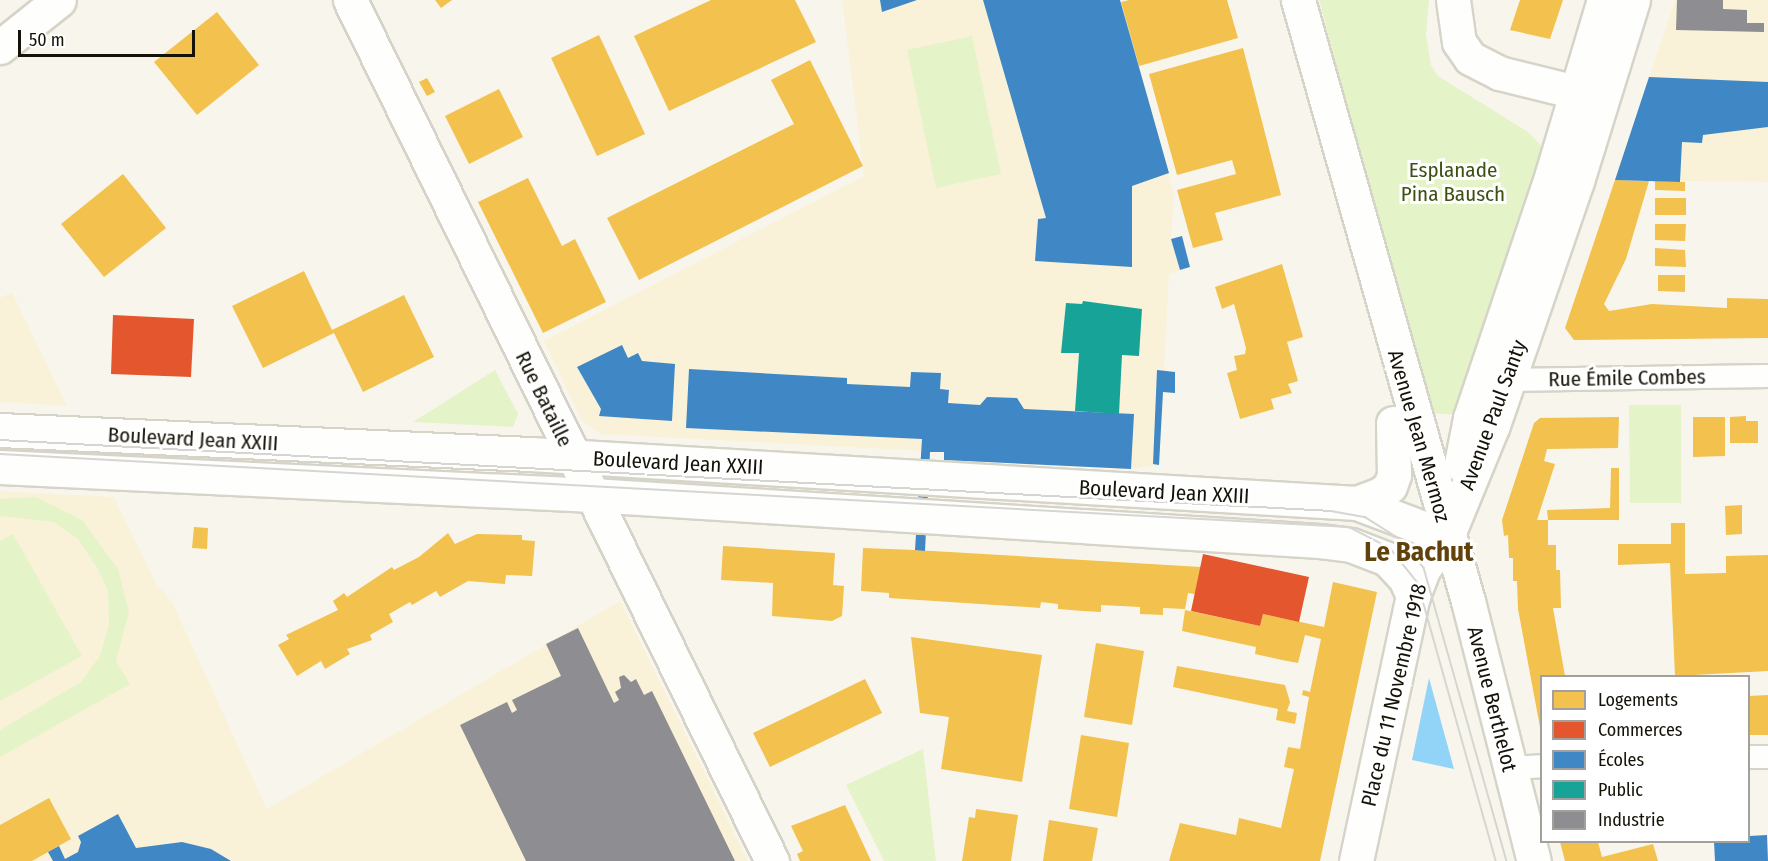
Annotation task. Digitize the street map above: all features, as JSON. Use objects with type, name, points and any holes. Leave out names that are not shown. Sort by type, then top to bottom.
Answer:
[{"type":"main road","points":[[0,47],[59,0]]},
{"type":"main road","name":"Rue Bataille","points":[[350,0],[772,861]]},
{"type":"main road","name":"Avenue Jean Mermoz","points":[[1277,0],[1393,423],[1447,537]]},
{"type":"main road","name":"Avenue Jean Mermoz","points":[[1298,0],[1447,537]]},
{"type":"main road","points":[[1453,0],[1459,42],[1470,58],[1499,74],[1588,95]]},
{"type":"main road","name":"Avenue Paul Santy","points":[[1447,537],[1497,376],[1576,181],[1604,0]]},
{"type":"main road","name":"Avenue Paul Santy","points":[[1588,95],[1633,0]]},
{"type":"main road","name":"Boulevard Jean XXIII","points":[[1356,502],[1381,494],[1390,486],[1394,475],[1393,423]]},
{"type":"main road","name":"Boulevard Jean XXIII","points":[[0,430],[573,457],[1356,502],[1447,537]]},
{"type":"main road","name":"Boulevard Jean XXIII","points":[[0,467],[592,495],[1136,527],[1351,545],[1447,537]]},
{"type":"main road","name":"Place du 11 Novembre 1918","points":[[1356,861],[1413,596],[1424,568],[1447,537]]},
{"type":"main road","name":"Avenue Berthelot","points":[[1447,537],[1468,600],[1508,768],[1534,861]]},
{"type":"main road","name":"Boulevard Jean XXIII","points":[[1351,545],[1387,559],[1405,578],[1413,596]]},
{"type":"street","name":"Rue Émile Combes","points":[[1497,376],[1768,376]]},
{"type":"street","points":[[1750,757],[1768,757]]},
{"type":"street","points":[[1508,768],[1540,766]]},
{"type":"shaded area","points":[[842,0],[1120,0],[1174,194],[1171,239],[1180,270],[1169,274],[1164,370],[1175,372],[1175,393],[1163,392],[1159,465],[1131,469],[944,460],[944,452],[601,434],[582,421],[544,341],[864,176]]},
{"type":"shaded area","points":[[1675,0],[1768,0],[1768,182],[1615,180]]},
{"type":"shaded area","points":[[12,292],[67,406],[0,402],[0,298]]},
{"type":"shaded area","points":[[0,491],[114,497],[156,583],[172,602],[267,809],[620,601],[748,861],[0,861]]},
{"type":"green space","name":"Esplanade Pina Bausch","points":[[1319,0],[1429,0],[1426,34],[1431,65],[1438,76],[1528,132],[1547,152],[1461,415],[1427,413]]},
{"type":"green space","points":[[972,36],[1001,174],[936,188],[907,50]]},
{"type":"green space","points":[[495,370],[518,414],[513,427],[413,422]]},
{"type":"green space","points":[[1629,405],[1681,405],[1681,503],[1630,503]]},
{"type":"green space","points":[[36,497],[82,520],[118,569],[129,612],[116,661],[130,684],[0,757],[0,730],[81,682],[100,656],[109,625],[108,591],[98,569],[78,539],[54,522],[0,516],[0,499]]},
{"type":"green space","points":[[13,534],[82,656],[0,701],[0,541]]},
{"type":"green space","points":[[923,749],[936,861],[884,861],[846,785]]},
{"type":"water","points":[[1429,678],[1454,769],[1412,760]]},
{"type":"building: Logements","points":[[435,0],[452,0],[441,8]]},
{"type":"building: Logements","points":[[711,0],[795,0],[816,42],[669,111],[634,36]]},
{"type":"building: Logements","points":[[1129,0],[1227,0],[1238,38],[1139,66],[1121,2]]},
{"type":"building: Logements","points":[[1520,0],[1563,0],[1550,39],[1510,30]]},
{"type":"building: Logements","points":[[217,12],[259,65],[197,115],[154,62]]},
{"type":"building: Logements","points":[[599,35],[645,134],[597,156],[551,58]]},
{"type":"building: Logements","points":[[1243,48],[1281,195],[1215,213],[1223,240],[1193,248],[1177,190],[1236,174],[1232,160],[1177,175],[1149,74]]},
{"type":"building: Logements","points":[[810,60],[863,166],[639,280],[607,218],[794,124],[771,80]]},
{"type":"building: Logements","points":[[427,78],[435,92],[427,96],[419,82]]},
{"type":"building: Logements","points":[[499,89],[523,137],[469,164],[445,116]]},
{"type":"building: Logements","points":[[123,174],[166,228],[104,277],[61,224]]},
{"type":"building: Logements","points":[[528,178],[562,246],[575,239],[606,302],[543,333],[478,202]]},
{"type":"building: Logements","points":[[1615,180],[1649,181],[1626,259],[1604,304],[1609,311],[1652,304],[1727,308],[1727,298],[1768,299],[1768,338],[1574,340],[1565,328]]},
{"type":"building: Logements","points":[[1655,181],[1685,182],[1685,191],[1655,190]]},
{"type":"building: Logements","points":[[1655,198],[1686,198],[1686,215],[1655,215]]},
{"type":"building: Logements","points":[[1655,224],[1686,224],[1685,241],[1655,240]]},
{"type":"building: Logements","points":[[1655,248],[1685,250],[1686,267],[1655,266]]},
{"type":"building: Logements","points":[[1282,264],[1303,337],[1287,342],[1298,381],[1288,384],[1292,393],[1271,399],[1274,409],[1240,419],[1227,373],[1237,370],[1234,356],[1245,354],[1246,348],[1234,304],[1222,309],[1215,287]]},
{"type":"building: Logements","points":[[304,271],[332,330],[404,295],[434,357],[363,392],[334,333],[263,368],[232,306]]},
{"type":"building: Logements","points":[[1658,275],[1685,275],[1685,292],[1658,291]]},
{"type":"building: Logements","points":[[1746,416],[1746,421],[1758,421],[1758,443],[1730,443],[1730,417]]},
{"type":"building: Logements","points":[[1619,417],[1618,448],[1547,449],[1544,461],[1555,464],[1537,520],[1548,520],[1548,545],[1556,545],[1556,570],[1560,570],[1561,608],[1553,608],[1565,675],[1540,675],[1540,727],[1518,609],[1517,581],[1513,581],[1513,558],[1509,558],[1508,535],[1504,536],[1502,520],[1534,423],[1540,418]]},
{"type":"building: Logements","points":[[1693,417],[1725,417],[1725,456],[1693,457]]},
{"type":"building: Logements","points":[[1611,468],[1619,468],[1619,520],[1548,520],[1547,510],[1610,508]]},
{"type":"building: Logements","points":[[1742,505],[1742,534],[1726,535],[1725,506]]},
{"type":"building: Logements","points":[[1671,523],[1685,523],[1685,574],[1726,573],[1726,556],[1768,555],[1768,671],[1675,675],[1670,563],[1618,565],[1618,544],[1671,544]]},
{"type":"building: Logements","points":[[194,527],[208,528],[207,549],[192,548]]},
{"type":"building: Logements","points":[[448,533],[455,544],[477,534],[522,535],[522,540],[535,541],[532,576],[506,575],[505,584],[468,581],[440,597],[436,591],[412,605],[410,602],[389,614],[393,622],[370,635],[372,640],[347,649],[350,654],[325,669],[321,661],[297,676],[278,645],[289,639],[286,635],[338,610],[333,601],[344,593],[347,597],[392,567],[394,570],[419,557]]},
{"type":"building: Logements","points":[[723,546],[835,553],[833,585],[844,586],[842,616],[832,621],[772,616],[773,583],[721,580]]},
{"type":"building: Logements","points":[[863,548],[1201,567],[1195,594],[1188,593],[1185,609],[1163,608],[1163,615],[1140,614],[1140,607],[1101,605],[1101,612],[1083,611],[1058,609],[1058,604],[1041,602],[1040,608],[889,598],[889,593],[861,591]]},
{"type":"building: Logements","points":[[1333,582],[1377,592],[1320,861],[1169,861],[1180,823],[1236,835],[1239,818],[1281,828],[1294,769],[1284,767],[1288,747],[1300,749],[1309,697],[1302,695],[1303,690],[1310,692],[1321,639],[1305,635],[1298,663],[1282,660],[1255,654],[1256,647],[1182,631],[1185,610],[1260,626],[1263,614],[1324,627]]},
{"type":"building: Logements","points":[[911,637],[1042,655],[1022,782],[941,769],[949,717],[920,713]]},
{"type":"building: Logements","points":[[1096,643],[1144,651],[1132,725],[1084,717]]},
{"type":"building: Logements","points":[[1177,666],[1285,685],[1290,702],[1287,711],[1297,713],[1295,724],[1276,720],[1278,709],[1173,687]]},
{"type":"building: Logements","points":[[865,679],[882,713],[770,767],[753,733]]},
{"type":"building: Logements","points":[[1768,695],[1768,735],[1750,735],[1750,696]]},
{"type":"building: Logements","points":[[1081,735],[1129,743],[1117,817],[1069,809]]},
{"type":"building: Logements","points":[[49,798],[71,839],[32,861],[0,861],[0,825]]},
{"type":"building: Logements","points":[[845,805],[871,861],[800,861],[797,854],[803,851],[791,826]]},
{"type":"building: Logements","points":[[976,809],[1018,815],[1011,861],[962,861],[969,817],[975,818]]},
{"type":"building: Logements","points":[[1049,820],[1098,828],[1092,861],[1043,861]]},
{"type":"building: Logements","points":[[1560,843],[1598,843],[1602,857],[1653,844],[1658,861],[1565,861]]},
{"type":"building: Commerces","points":[[113,315],[194,319],[191,377],[111,374]]},
{"type":"building: Commerces","points":[[1203,554],[1309,577],[1299,622],[1263,614],[1260,626],[1191,611]]},
{"type":"building: Écoles","points":[[880,0],[917,0],[882,12]]},
{"type":"building: Écoles","points":[[983,0],[1120,0],[1169,173],[1132,186],[1132,267],[1035,261],[1038,219],[1046,218]]},
{"type":"building: Écoles","points":[[1649,77],[1768,82],[1768,127],[1703,135],[1702,143],[1682,142],[1680,182],[1615,180]]},
{"type":"building: Écoles","points":[[1182,236],[1190,267],[1180,270],[1171,239]]},
{"type":"building: Écoles","points":[[622,345],[628,358],[638,353],[642,361],[675,364],[672,421],[599,416],[601,409],[577,367]]},
{"type":"building: Écoles","points":[[689,369],[847,378],[847,384],[910,387],[911,372],[941,373],[940,389],[949,390],[948,403],[980,405],[987,397],[1017,398],[1024,409],[1134,414],[1131,469],[944,460],[944,452],[930,452],[925,551],[915,550],[922,439],[686,428]]},
{"type":"building: Écoles","points":[[1157,370],[1175,372],[1175,393],[1163,392],[1159,465],[1153,464]]},
{"type":"building: Écoles","points":[[118,814],[136,848],[182,842],[211,849],[231,861],[53,861],[48,852],[59,846],[65,859],[78,852],[81,842],[78,836]]},
{"type":"building: Écoles","points":[[1767,835],[1768,861],[1715,861],[1714,843],[1750,843],[1750,836]]},
{"type":"building: Public","points":[[1083,301],[1142,309],[1139,356],[1122,355],[1119,414],[1075,411],[1079,353],[1061,353],[1066,303],[1082,304]]},
{"type":"building: Industrie","points":[[1677,0],[1723,0],[1723,9],[1747,10],[1747,23],[1764,23],[1764,32],[1676,30]]},
{"type":"building: Industrie","points":[[578,628],[614,703],[619,700],[615,692],[621,688],[619,677],[624,675],[631,682],[636,679],[644,695],[652,691],[735,861],[526,861],[460,725],[507,702],[512,713],[517,710],[512,700],[561,676],[546,644]]},
{"type":"tram line","points":[[0,440],[1331,511],[1365,517],[1403,541],[1424,568],[1507,861]]},
{"type":"tram line","points":[[0,454],[1349,527],[1390,548],[1418,583],[1496,861]]},
{"type":"district","name":"Le Bachut","points":[[1419,553]]}]
